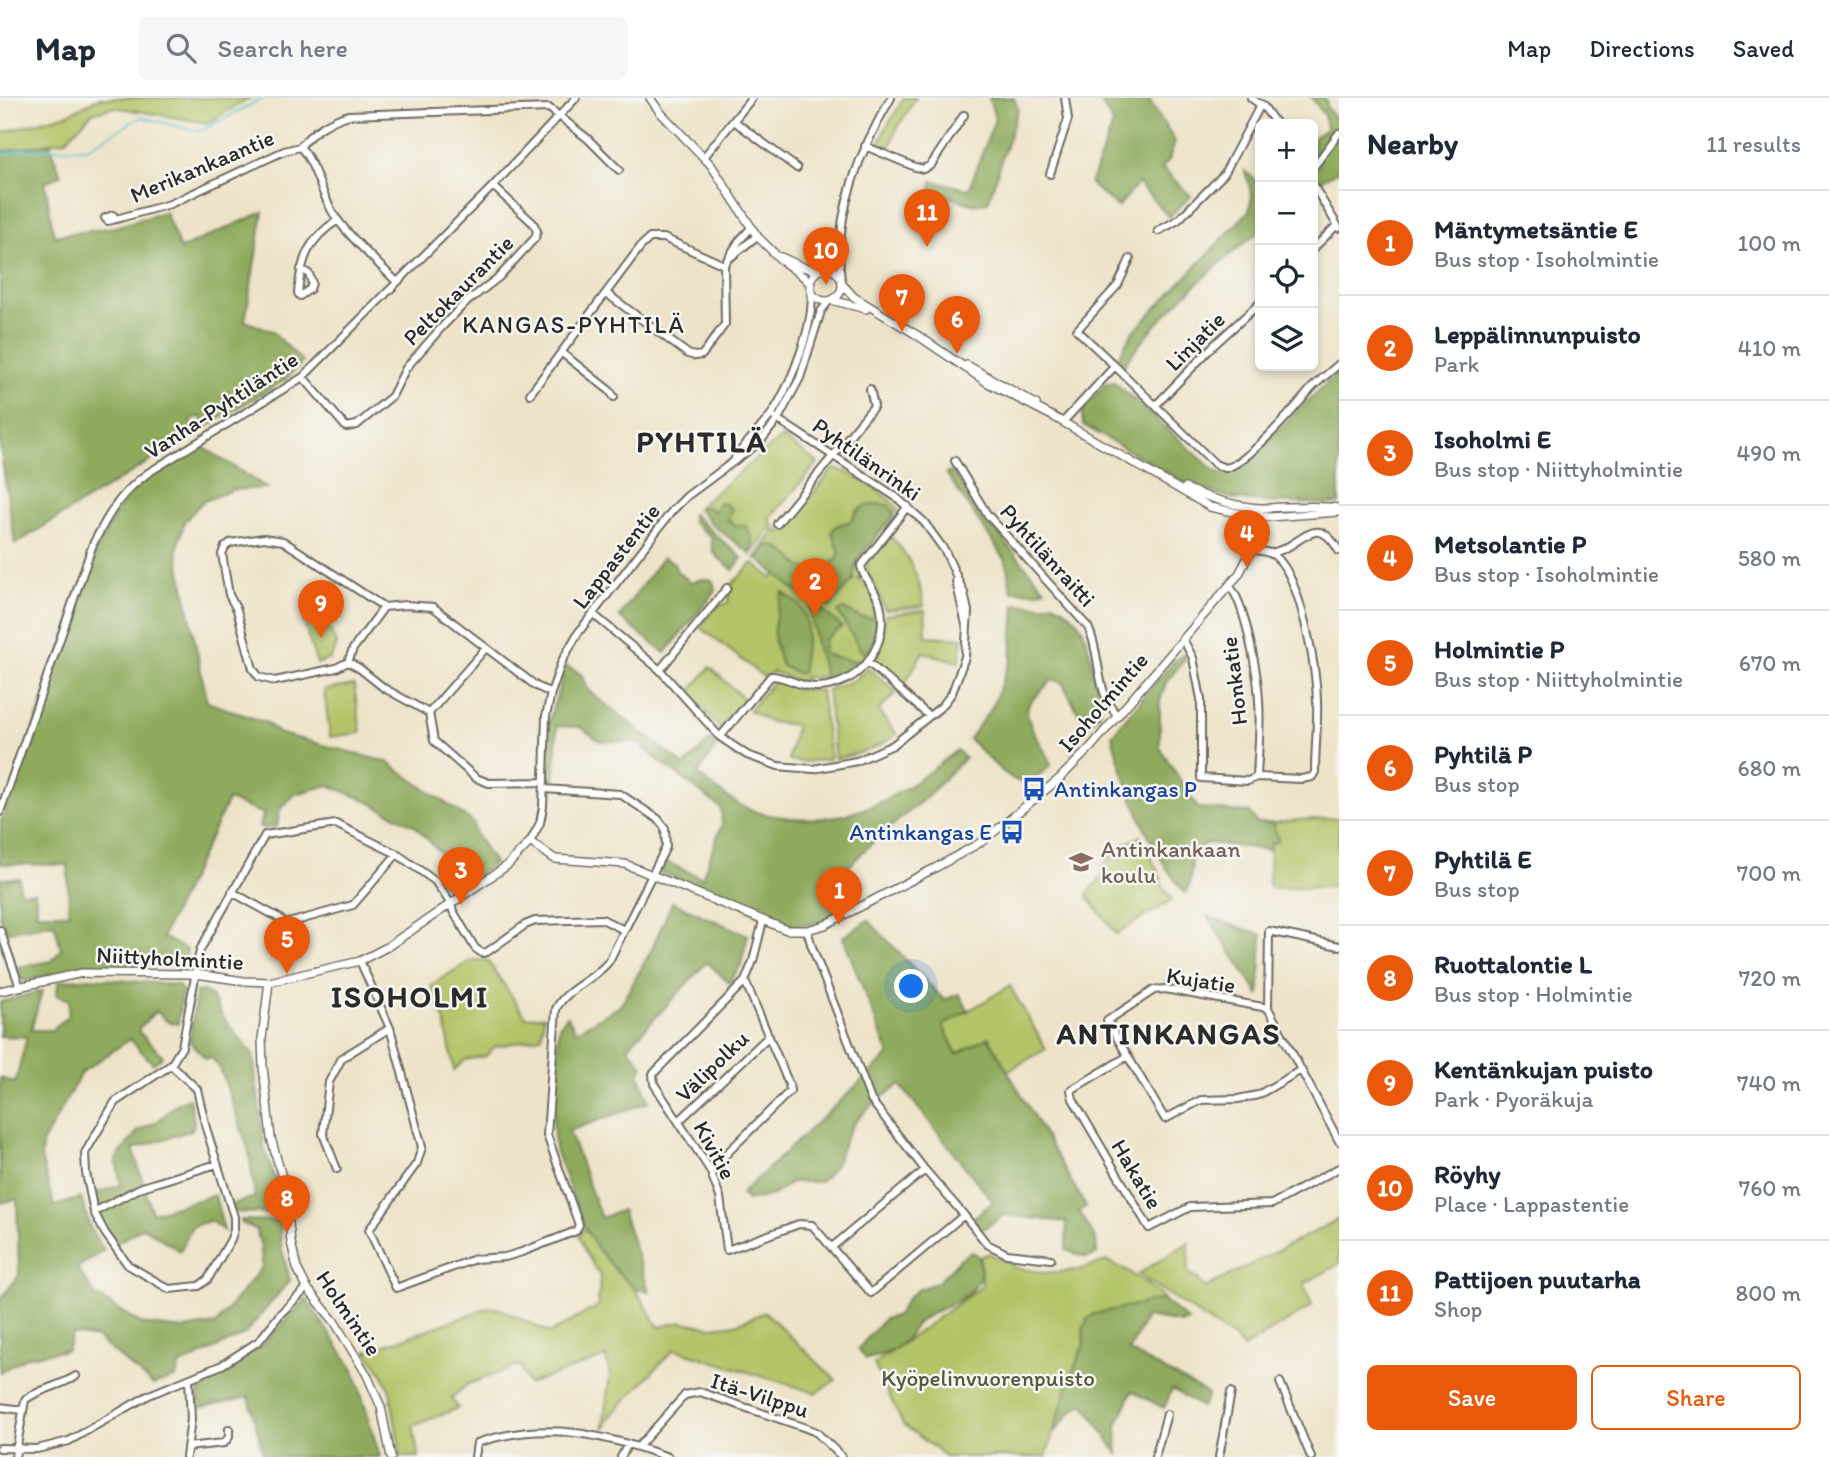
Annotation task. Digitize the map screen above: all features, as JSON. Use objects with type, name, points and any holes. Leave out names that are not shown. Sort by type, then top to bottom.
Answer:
[{"type":"street","name":"Vanha-Pyhtiläntie","points":[[0,812],[93,544],[113,506],[130,486],[148,473],[303,377],[493,186],[576,98]]},
{"type":"street","points":[[650,98],[671,124],[705,157],[757,236],[804,277],[819,299],[846,302],[880,314]]},
{"type":"street","points":[[705,157],[751,98]]},
{"type":"street","points":[[811,287],[812,278],[822,270],[832,255],[865,146],[891,98]]},
{"type":"street","points":[[1050,174],[1068,119],[1065,98]]},
{"type":"street","points":[[1251,98],[1261,104],[1272,119]]},
{"type":"street","points":[[1158,231],[1178,220],[1224,174],[1261,104]]},
{"type":"street","points":[[300,147],[308,137],[333,121],[355,114],[549,108],[588,139],[619,170]]},
{"type":"street","points":[[865,146],[923,169],[931,165],[964,115]]},
{"type":"street","points":[[734,121],[797,168]]},
{"type":"street","points":[[1318,161],[1339,133]]},
{"type":"street","name":"Merikankaantie","points":[[116,219],[170,204],[284,151],[300,147],[306,152],[321,190],[338,220],[397,282]]},
{"type":"street","name":"Peltokaurantie","points":[[303,377],[346,427],[357,425],[391,396],[406,368],[441,328],[464,304],[499,277],[535,238],[537,230],[533,223],[493,186]]},
{"type":"street","points":[[1317,245],[1338,226],[1318,193]]},
{"type":"street","points":[[830,300],[839,294],[839,253],[845,212]]},
{"type":"street","points":[[301,269],[314,238],[338,220]]},
{"type":"street","points":[[606,293],[688,354],[698,356],[705,352],[724,324],[724,265],[751,228]]},
{"type":"street","points":[[729,258],[757,236]]},
{"type":"street","points":[[530,394],[649,237],[664,238],[724,265]]},
{"type":"street","points":[[775,253],[803,267],[832,271],[852,296],[880,314],[953,359],[1002,382],[1054,417],[1210,507],[1256,512],[1313,505],[1339,510]]},
{"type":"street","points":[[1129,259],[1118,285],[1077,330],[1215,464],[1225,468],[1233,467],[1339,364]]},
{"type":"street","name":"Lappastentie","points":[[733,460],[771,415],[790,381],[813,309],[811,287]]},
{"type":"street","name":"Lappastentie","points":[[530,842],[540,823],[546,716],[551,693],[570,646],[672,511],[687,496],[760,442],[778,419],[793,395],[821,311],[830,300]]},
{"type":"street","name":"Linjatie","points":[[1156,405],[1255,308]]},
{"type":"street","points":[[562,353],[611,391],[614,397]]},
{"type":"street","points":[[1063,422],[1115,366]]},
{"type":"street","points":[[778,524],[874,406],[870,389]]},
{"type":"street","name":"Pyhtilänrinki","points":[[593,614],[660,670],[720,737],[740,751],[764,762],[791,769],[844,765],[893,745],[942,706],[956,685],[965,657],[967,628],[956,575],[941,543],[908,506],[771,415]]},
{"type":"street","name":"Pyhtilänraitti","points":[[955,461],[988,514],[1088,626],[1106,701],[1118,716]]},
{"type":"street","points":[[720,737],[771,676],[807,686],[822,687],[844,681],[868,662],[879,642],[882,617],[877,594],[861,566],[908,506]]},
{"type":"street","points":[[1183,639],[1193,658],[1201,699],[1201,778],[1248,781],[1257,777],[1312,777],[1315,772],[1317,701],[1312,660],[1296,589],[1283,564],[1271,553],[1251,547],[1256,512]]},
{"type":"street","points":[[1271,553],[1319,532],[1330,536],[1339,551]]},
{"type":"street","points":[[384,607],[348,662],[336,668],[275,681],[259,677],[253,669],[237,610],[229,595],[222,554],[230,543],[264,538],[282,541],[384,607],[433,607],[536,686],[551,693]]},
{"type":"street","name":"Isoholmintie","points":[[530,842],[555,859],[625,864],[787,930],[807,930],[825,925],[983,841],[1059,779],[1118,716],[1229,586],[1243,568],[1251,547]]},
{"type":"street","name":"Honkatie","points":[[1229,586],[1238,596],[1242,609],[1257,682],[1257,777]]},
{"type":"street","points":[[660,670],[727,588]]},
{"type":"street","points":[[429,713],[486,648]]},
{"type":"street","points":[[348,662],[384,688],[429,713]]},
{"type":"street","points":[[868,662],[929,716]]},
{"type":"street","points":[[360,961],[390,1028],[422,1147],[416,1163],[369,1230],[396,1287],[475,1259],[505,1257],[522,1252],[578,1228],[547,1135],[556,1009],[562,999],[604,968],[654,874],[667,841],[664,828],[658,819],[620,794],[489,783],[476,778],[434,741],[429,713]]},
{"type":"street","points":[[171,1065],[197,1090],[234,1217],[234,1230],[208,1279],[202,1285],[176,1290],[169,1289],[128,1265],[114,1248],[94,1212],[84,1161],[87,1147],[115,1102],[171,1065],[182,1047],[200,950],[265,835],[336,824],[397,854],[429,876],[451,904],[475,948],[482,953],[535,921],[602,919],[624,930]]},
{"type":"street","name":"Niittyholmintie","points":[[0,991],[82,973],[196,974],[269,982],[360,961],[387,947],[508,865],[530,842]]},
{"type":"street","points":[[232,892],[285,924],[353,905],[397,854]]},
{"type":"street","points":[[710,1170],[790,1091],[745,981],[763,921]]},
{"type":"street","points":[[0,930],[20,987]]},
{"type":"street","points":[[807,930],[811,947],[871,1100],[986,1244],[1007,1254],[1051,1259]]},
{"type":"street","points":[[1339,946],[1269,932],[1268,1008],[1339,1141]]},
{"type":"street","name":"Kivitie","points":[[745,981],[653,1074],[654,1084],[710,1170],[720,1197],[727,1250],[805,1223],[812,1224],[832,1247]]},
{"type":"street","name":"Holmintie","points":[[269,982],[262,1039],[271,1138],[285,1188],[294,1257],[307,1287],[345,1336],[368,1375],[382,1407],[391,1457]]},
{"type":"street","name":"Kujatie","points":[[1268,1008],[1165,989],[1154,990],[1107,1021],[1165,1119],[1202,1100],[1238,1099],[1258,1095],[1301,1070]]},
{"type":"street","points":[[337,1169],[323,1134],[329,1082],[342,1058],[390,1028]]},
{"type":"street","name":"Välipolku","points":[[679,1121],[769,1036]]},
{"type":"street","name":"Hakatie","points":[[1128,1056],[1071,1090],[1073,1099],[1149,1228],[1190,1207],[1272,1204],[1283,1201],[1339,1168]]},
{"type":"street","points":[[94,1212],[142,1187],[217,1164]]},
{"type":"street","points":[[925,1170],[832,1247],[871,1293],[964,1215]]},
{"type":"street","points":[[0,1448],[15,1453],[69,1441],[149,1395],[222,1365],[259,1341],[281,1313],[307,1287]]},
{"type":"street","points":[[15,1453],[25,1400],[67,1383],[76,1376]]},
{"type":"street","points":[[186,1457],[191,1419],[189,1380]]},
{"type":"street","points":[[1280,1382],[1311,1457]]},
{"type":"street","name":"Itä-Vilppu","points":[[638,1447],[685,1395],[699,1392],[792,1421],[816,1432],[842,1457]]},
{"type":"street","points":[[1219,1457],[1231,1392]]},
{"type":"street","points":[[0,1407],[22,1410]]},
{"type":"street","points":[[1156,1457],[1167,1414]]},
{"type":"street","points":[[187,1447],[224,1443],[229,1437],[229,1429]]},
{"type":"street","points":[[475,1457],[477,1443],[527,1431],[606,1438],[668,1457]]},
{"type":"street","points":[[621,1457],[628,1444]]},
{"type":"green space","points":[[99,98],[250,98],[207,123],[114,107],[92,113],[66,140],[0,152],[0,133],[68,114]]},
{"type":"green space","points":[[904,98],[916,98],[897,128],[889,149],[878,146],[886,128]]},
{"type":"green space","points":[[989,98],[1014,98],[1018,109],[988,202],[975,205],[931,191],[932,181],[969,189],[995,119]]},
{"type":"green space","points":[[1099,98],[1148,98],[1175,142],[1169,160],[1162,168],[1191,196],[1169,217],[1138,183],[1118,207],[1090,184],[1113,124]]},
{"type":"green space","points":[[1312,98],[1326,98],[1327,107],[1339,125],[1339,171],[1318,182],[1318,135],[1326,129],[1324,115]]},
{"type":"green space","points":[[50,144],[61,175],[45,182],[54,236],[115,227],[165,212],[180,249],[263,212],[245,321],[272,331],[303,362],[285,380],[206,427],[200,416],[191,421],[197,432],[15,544],[0,447],[0,152]]},
{"type":"green space","points":[[1245,171],[1255,181],[1255,235],[1185,294],[1136,348],[1122,368],[1116,361],[1132,333],[1249,211],[1252,196]]},
{"type":"green space","points":[[1339,371],[1339,504],[1260,502],[1235,499],[1208,491],[1184,482],[1083,425],[1082,410],[1106,383],[1114,382],[1216,472],[1235,471]]},
{"type":"green space","points":[[782,437],[818,463],[769,519],[774,525],[751,554],[753,542],[734,525],[713,510],[697,508]]},
{"type":"green space","points":[[200,445],[267,488],[232,490],[202,502],[184,522],[177,551],[207,702],[267,723],[278,733],[387,762],[473,822],[475,833],[494,863],[451,894],[435,878],[450,863],[415,826],[367,801],[329,785],[295,794],[280,809],[277,827],[264,828],[259,826],[264,814],[228,800],[162,937],[187,950],[184,966],[145,962],[137,970],[90,969],[23,981],[18,967],[52,961],[61,949],[54,923],[6,932],[0,916],[0,879],[19,878],[20,892],[35,892],[37,913],[69,913],[68,865],[0,864],[1,821],[98,546],[122,502],[139,483]]},
{"type":"green space","points":[[833,469],[869,485],[888,498],[898,511],[893,517],[892,510],[857,510],[851,521],[836,526],[832,532],[840,552],[837,561],[854,572],[860,557],[857,567],[861,576],[858,579],[868,587],[877,605],[878,610],[874,611],[875,616],[878,616],[878,628],[868,652],[876,636],[869,656],[860,659],[863,663],[859,667],[840,679],[824,683],[823,678],[803,677],[807,684],[773,672],[764,677],[700,627],[717,606],[728,603],[730,586],[753,563],[772,578],[795,562],[778,547],[766,547],[758,559],[755,558],[776,529],[781,533]]},
{"type":"green space","points":[[952,472],[988,522],[1045,589],[1038,592],[1011,591],[1006,561],[946,473]]},
{"type":"green space","points":[[724,503],[732,509],[728,520],[735,525],[746,526],[750,533],[750,553],[712,525],[697,508],[708,507],[714,512],[718,504]]},
{"type":"green space","points":[[888,505],[893,517],[856,562],[853,580],[830,607],[821,601],[802,596],[758,559],[769,545],[788,554],[804,568],[822,567],[837,560],[840,552],[832,532],[836,526],[851,521],[863,507]]},
{"type":"green space","points":[[692,514],[742,558],[733,570],[714,553],[712,538],[692,521]]},
{"type":"green space","points":[[889,535],[913,568],[924,606],[885,610],[875,585],[868,576],[867,562]]},
{"type":"green space","points":[[663,557],[674,563],[677,572],[691,582],[712,580],[716,591],[665,653],[619,617]]},
{"type":"green space","points":[[783,592],[800,606],[807,622],[803,672],[799,674],[782,666],[775,645],[775,621]]},
{"type":"green space","points":[[1053,603],[1069,613],[1082,628],[1094,670],[1100,714],[1089,724],[1081,718],[1062,682],[1052,680],[1031,701],[1027,710],[1031,725],[1051,765],[1034,779],[1016,781],[969,739],[992,707],[1011,659],[1015,604],[1042,606]]},
{"type":"green space","points":[[810,607],[822,610],[842,627],[825,639],[823,652],[859,662],[845,673],[825,679]]},
{"type":"green space","points":[[844,609],[859,617],[877,619],[876,636],[865,654],[838,612]]},
{"type":"green space","points":[[925,610],[926,636],[963,638],[959,662],[923,652],[902,689],[873,664],[882,643],[885,615]]},
{"type":"green space","points":[[315,615],[328,626],[337,645],[330,659],[317,664],[303,621]]},
{"type":"green space","points":[[1185,652],[1185,659],[1166,682],[1160,701],[1160,748],[1198,808],[1250,813],[1257,823],[1273,823],[1278,841],[1270,844],[1269,850],[1208,843],[1193,850],[1190,883],[1186,893],[1151,840],[1124,774],[1112,735],[1172,663]]},
{"type":"green space","points":[[566,666],[581,674],[589,691],[685,766],[711,739],[717,744],[698,775],[736,803],[762,813],[809,819],[856,812],[898,793],[957,750],[965,758],[843,874],[834,886],[850,907],[812,924],[793,926],[760,916],[737,902],[660,872],[666,862],[702,878],[722,824],[721,808],[635,742],[600,741],[580,727],[557,726],[554,782],[548,781],[549,721]]},
{"type":"green space","points":[[710,667],[744,699],[720,729],[689,693]]},
{"type":"green space","points":[[868,668],[897,692],[878,711],[897,734],[883,744],[835,759],[827,690],[853,681]]},
{"type":"green space","points":[[774,681],[797,689],[821,690],[830,759],[803,762],[788,760],[796,725],[770,722],[749,710]]},
{"type":"green space","points":[[354,685],[361,733],[330,737],[324,690]]},
{"type":"green space","points":[[1339,818],[1339,887],[1271,888],[1270,844],[1278,841],[1273,823]]},
{"type":"green space","points":[[1140,836],[1162,879],[1160,881],[1172,900],[1116,934],[1087,895],[1103,875],[1105,864],[1119,847]]},
{"type":"green space","points":[[672,902],[748,935],[741,965],[729,983],[707,962],[628,1047],[643,1066],[639,1074],[649,1102],[569,1131],[601,1218],[622,1210],[649,1291],[635,1289],[617,1272],[585,1228],[555,1150],[553,1124],[559,1026],[567,1016],[576,1031],[620,1006],[652,949]]},
{"type":"green space","points":[[1208,917],[1262,935],[1259,995]]},
{"type":"green space","points":[[868,920],[944,1000],[959,994],[968,1010],[943,1026],[957,1054],[988,1037],[1086,1207],[1079,1211],[1096,1240],[1097,1254],[1087,1258],[1066,1250],[1066,1222],[1004,1215],[982,1230],[971,1220],[993,1202],[900,1085],[860,1116],[850,1130],[835,1163],[819,1182],[792,1182],[773,1195],[748,1201],[741,1194],[889,1055],[843,937]]},
{"type":"green space","points":[[472,960],[487,960],[526,1017],[544,1016],[541,1037],[494,1047],[486,1056],[465,1060],[454,1070],[445,1022],[431,985]]},
{"type":"green space","points":[[91,978],[177,985],[182,990],[178,1024],[168,1022],[156,1011],[139,1028],[139,1032],[163,1056],[153,1064],[130,1039],[81,1073],[42,1144],[41,1158],[54,1206],[81,1198],[91,1230],[104,1250],[77,1268],[95,1295],[142,1324],[183,1329],[216,1324],[262,1267],[261,1247],[256,1229],[241,1223],[241,1220],[280,1221],[281,1246],[290,1280],[245,1334],[179,1366],[176,1377],[153,1385],[97,1338],[72,1334],[67,1350],[28,1356],[0,1372],[0,1300],[19,1275],[17,1199],[0,1203],[0,1078],[15,1083],[27,1037],[0,1036],[0,1002],[42,991],[31,1030],[52,1030],[68,1016],[70,1000],[56,995],[59,981]]},
{"type":"green space","points":[[1010,986],[1046,1049],[1008,1071],[989,1037],[957,1054],[943,1026]]},
{"type":"green space","points":[[203,991],[211,996],[222,1016],[253,1055],[264,1147],[279,1191],[281,1214],[232,1212],[230,1205],[255,1197],[249,1151],[220,1068],[211,1057],[206,1059],[190,1042],[196,992]]},
{"type":"green space","points":[[189,1098],[194,1122],[192,1130],[133,1149],[152,1213],[215,1195],[224,1231],[210,1221],[192,1226],[180,1251],[143,1227],[115,1244],[99,1216],[94,1194],[121,1185],[116,1159],[138,1131],[158,1121],[176,1104]]},
{"type":"green space","points":[[1339,1219],[1339,1264],[1304,1284],[1312,1306],[1243,1348],[1236,1340],[1138,1274],[1189,1242],[1188,1273],[1198,1279],[1205,1288]]},
{"type":"green space","points":[[585,1228],[617,1272],[635,1289],[659,1327],[682,1322],[712,1327],[736,1324],[765,1312],[836,1380],[815,1393],[674,1349],[610,1417],[605,1428],[610,1375],[606,1357],[528,1384],[520,1365],[468,1384],[451,1398],[458,1408],[413,1426],[419,1457],[401,1457],[390,1391],[381,1371],[366,1352],[490,1307],[503,1310],[550,1333],[598,1306],[600,1276],[579,1235]]},
{"type":"green space","points":[[971,1252],[978,1255],[981,1269],[979,1280],[973,1289],[954,1303],[918,1322],[896,1348],[866,1359],[858,1349],[884,1319],[897,1315],[917,1290],[938,1282],[961,1258]]},
{"type":"green space","name":"Kyöpelinvuorenpuisto","points":[[989,1253],[1017,1268],[1045,1273],[1078,1270],[1106,1261],[1139,1278],[1166,1302],[1157,1300],[1083,1330],[1084,1344],[1068,1384],[1046,1457],[946,1457],[903,1424],[874,1364],[982,1286],[980,1257]]},
{"type":"green space","points":[[306,1299],[354,1370],[380,1457],[264,1457],[249,1397],[198,1408],[198,1391],[262,1345]]},
{"type":"green space","points":[[1158,1300],[1166,1302],[1188,1321],[1182,1323],[1146,1317],[1129,1351],[1208,1394],[1202,1407],[1172,1389],[1164,1408],[1132,1391],[1117,1425],[1118,1454],[1084,1404],[1072,1411],[1053,1434],[1068,1384],[1084,1344],[1083,1330],[1087,1320],[1094,1314]]},
{"type":"waterway","points":[[0,155],[23,149],[87,148],[141,117],[196,131],[202,130],[264,98]]},
{"type":"place","name":"Pattijoen puutarha","points":[[927,247]]},
{"type":"place","name":"Röyhy","points":[[826,285]]},
{"type":"place","name":"Pyhtilä E","points":[[902,332]]},
{"type":"place","name":"Pyhtilä P","points":[[957,354]]},
{"type":"place","name":"Metsolantie P","points":[[1247,568]]},
{"type":"place","name":"Leppälinnunpuisto","points":[[815,616]]},
{"type":"place","name":"Kentänkujan puisto","points":[[321,638]]},
{"type":"place","name":"Antinkangas P","points":[[1034,789]]},
{"type":"place","name":"Antinkangas E","points":[[1012,832]]},
{"type":"place","name":"Antinkankaan koulu","points":[[1081,862]]},
{"type":"place","name":"Isoholmi E","points":[[461,905]]},
{"type":"place","name":"Mäntymetsäntie E","points":[[839,925]]},
{"type":"place","name":"Holmintie P","points":[[287,974]]},
{"type":"place","name":"Ruottalontie L","points":[[287,1233]]},
{"type":"district","name":"KANGAS-PYHTILÄ","points":[[574,325]]},
{"type":"district","name":"PYHTILÄ","points":[[702,442]]},
{"type":"district","name":"ISOHOLMI","points":[[410,997]]},
{"type":"district","name":"ANTINKANGAS","points":[[1169,1034]]}]
